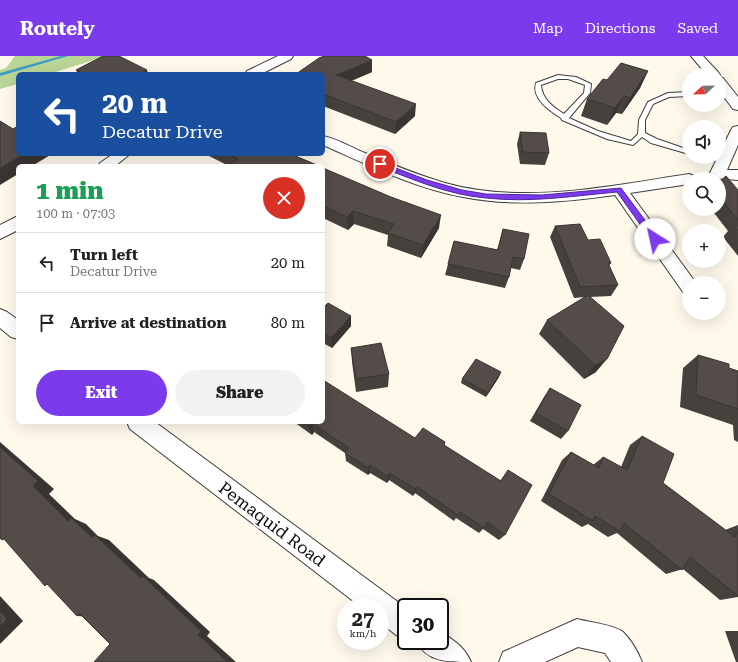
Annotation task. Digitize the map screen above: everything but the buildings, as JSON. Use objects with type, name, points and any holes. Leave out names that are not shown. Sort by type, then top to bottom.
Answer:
[{"type":"street","points":[[255,72],[288,56]]},
{"type":"street","points":[[697,56],[708,68]]},
{"type":"street","points":[[726,147],[738,130]]},
{"type":"street","points":[[325,141],[425,182],[462,192],[502,198],[542,197],[619,189],[682,180]]},
{"type":"street","points":[[108,164],[120,156]]},
{"type":"street","points":[[726,175],[738,175]]},
{"type":"street","points":[[619,189],[682,277]]},
{"type":"street","points":[[0,233],[16,223]]},
{"type":"street","points":[[0,317],[16,329]]},
{"type":"street","name":"Pemaquid Road","points":[[141,424],[397,618]]},
{"type":"street","points":[[513,662],[577,633],[613,641],[628,662]]},
{"type":"street","points":[[443,650],[457,662]]},
{"type":"lane","points":[[564,119],[588,93],[588,84],[575,78],[561,75],[538,84],[539,93],[551,108],[564,119],[622,142],[633,143],[640,134],[642,120],[650,103],[668,96],[682,95]]},
{"type":"lane","points":[[640,134],[654,141],[682,150]]},
{"type":"green space","points":[[15,56],[107,56],[55,72],[16,72],[16,85],[0,89],[0,70],[6,68]]},
{"type":"waterway","points":[[0,75],[66,56]]},
{"type":"route","points":[[380,164],[425,182],[462,192],[502,198],[542,197],[619,189],[655,239]]}]
